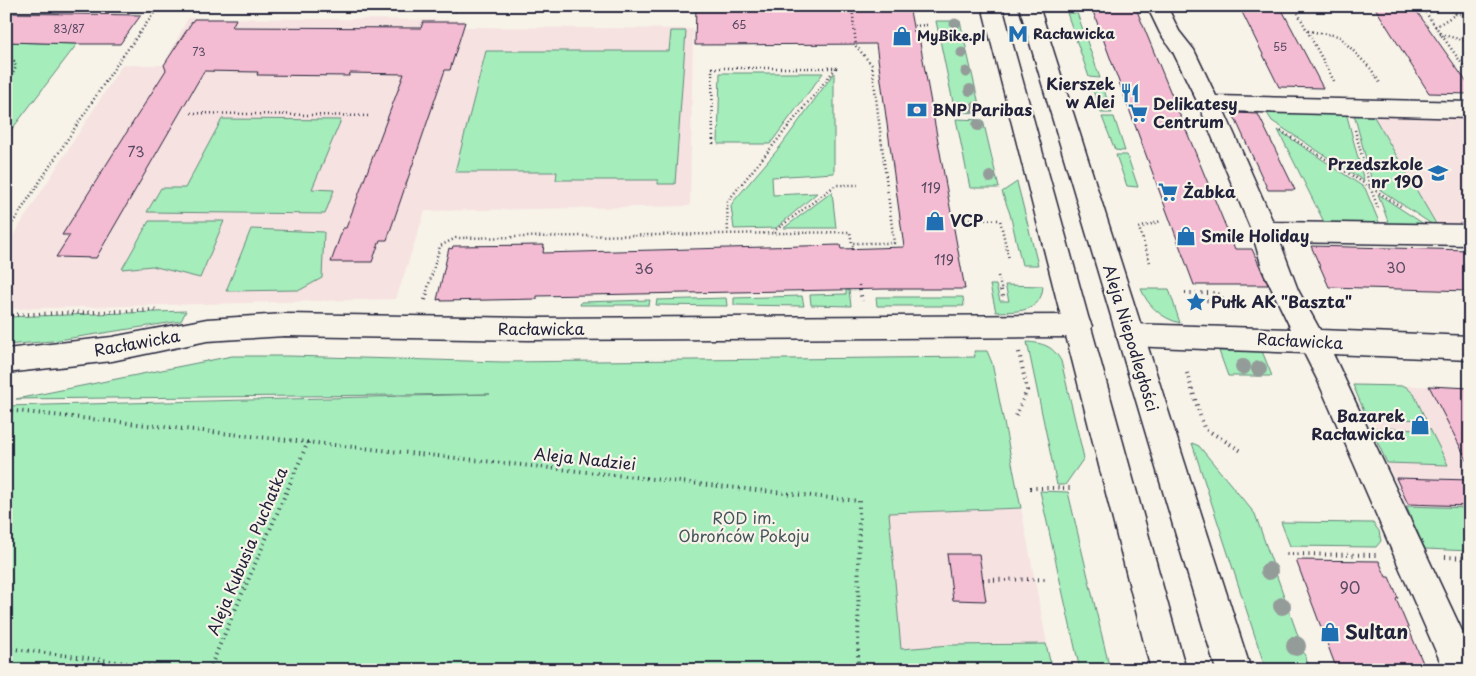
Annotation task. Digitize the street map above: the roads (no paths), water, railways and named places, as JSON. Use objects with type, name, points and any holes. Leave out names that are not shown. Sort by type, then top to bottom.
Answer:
[{"type":"street","points":[[992,6],[1169,670]]},
{"type":"street","name":"Aleja Niepodległości","points":[[1029,6],[1234,670]]},
{"type":"street","points":[[1157,6],[1170,33],[1183,50],[1208,103],[1265,232],[1269,254],[1295,312],[1332,381],[1462,670]]},
{"type":"street","points":[[1208,103],[1470,110]]},
{"type":"street","points":[[1265,232],[1470,235]]},
{"type":"street","name":"Racławicka","points":[[6,361],[112,349],[207,330],[285,324],[528,329],[1078,326]]},
{"type":"street","name":"Racławicka","points":[[1130,335],[1311,340],[1358,345],[1470,348]]},
{"type":"place","name":"Racławicka","points":[[1018,34]]},
{"type":"place","name":"MyBike.pl","points":[[902,36]]},
{"type":"place","name":"Kierszek w Alei","points":[[1130,93]]},
{"type":"place","name":"BNP Paribas","points":[[917,110]]},
{"type":"place","name":"Delikatesy Centrum","points":[[1138,113]]},
{"type":"place","name":"Przedszkole nr 190","points":[[1438,173]]},
{"type":"place","name":"Żabka","points":[[1168,192]]},
{"type":"place","name":"VCP","points":[[935,221]]},
{"type":"place","name":"Smile Holiday","points":[[1186,236]]},
{"type":"place","name":"Pułk AK \"Baszta\"","points":[[1196,302]]},
{"type":"place","name":"Bazarek Racławicka","points":[[1420,425]]},
{"type":"place","name":"Sultan","points":[[1330,632]]},
{"type":"park label","name":"ROD im. Obrońców Pokoju","points":[[744,527]]}]
